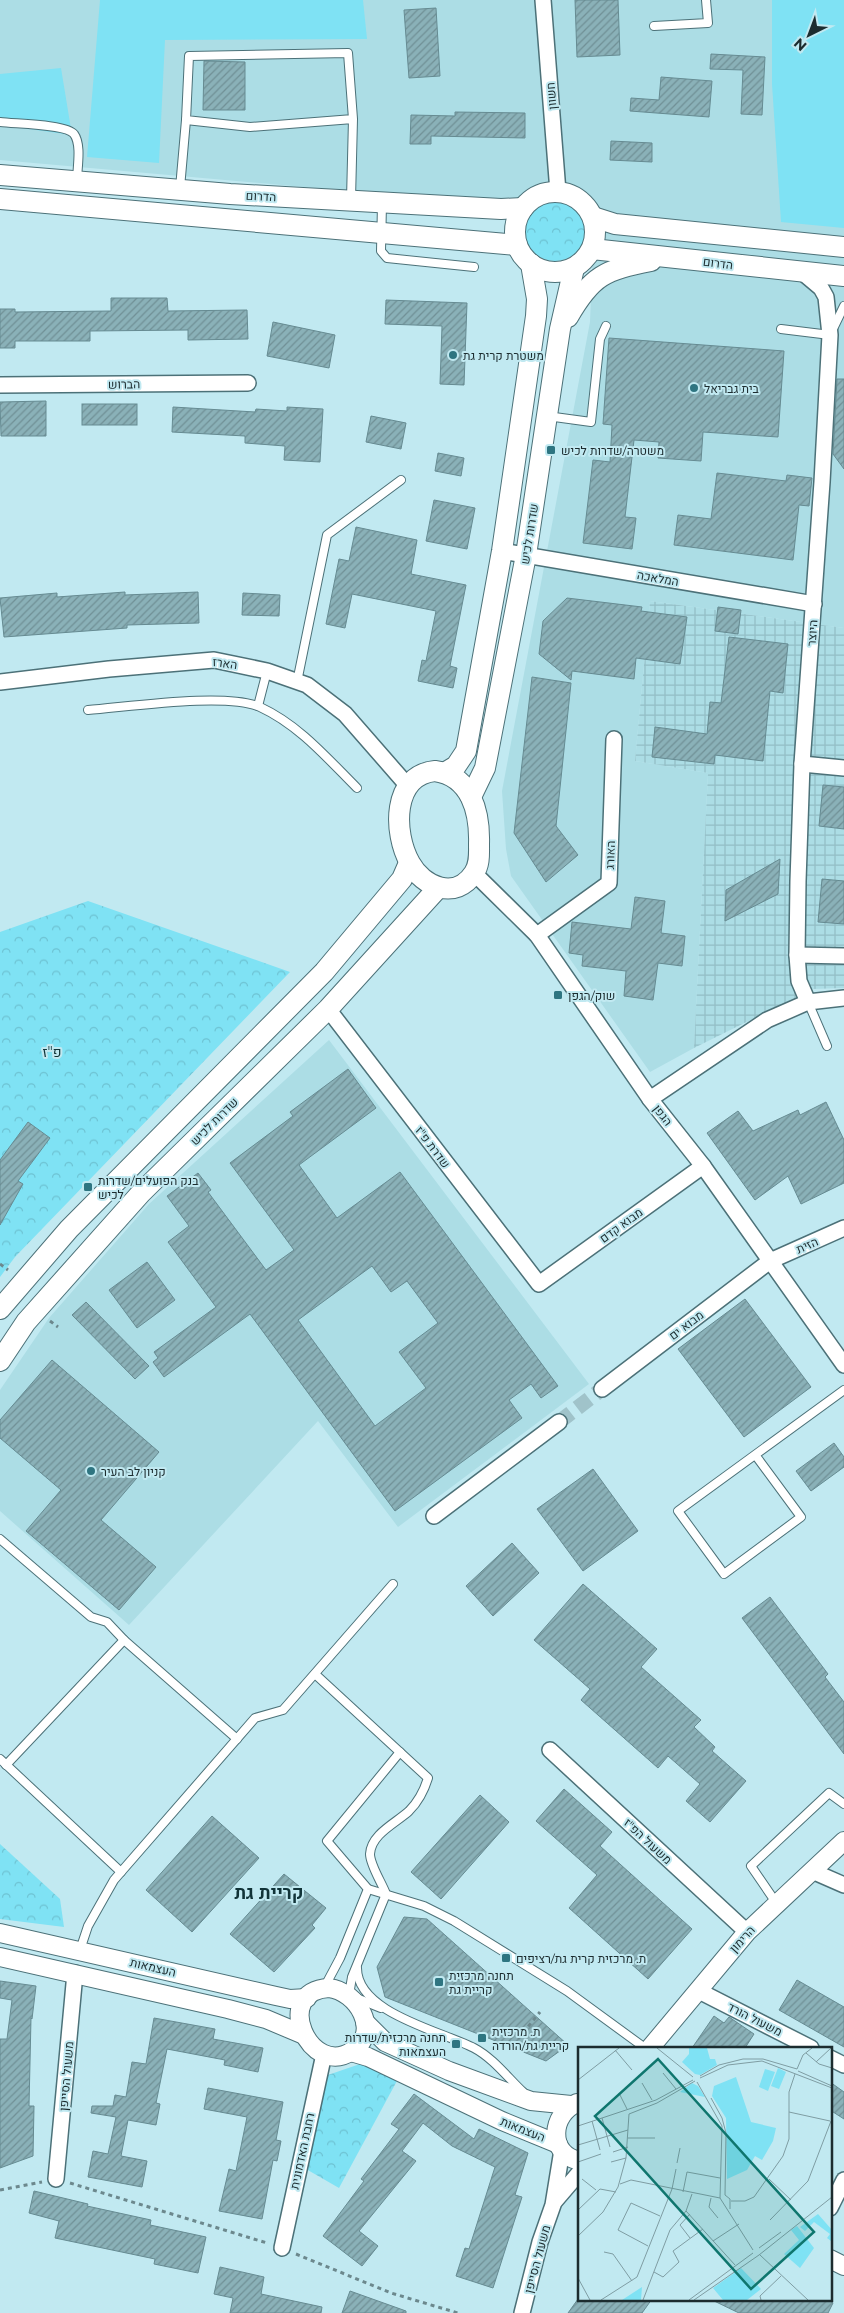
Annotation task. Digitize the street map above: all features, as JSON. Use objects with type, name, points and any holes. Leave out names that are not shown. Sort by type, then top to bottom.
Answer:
[{"type":"main road","name":"הדרום","points":[[0,175],[180,190],[382,203],[501,209],[523,208]]},
{"type":"main road","points":[[558,192],[579,200],[593,217],[595,233],[592,249],[584,260],[574,268],[556,272],[547,271],[531,264],[517,245],[516,225],[523,208],[533,198],[545,193],[558,192]]},
{"type":"main road","name":"הדרום","points":[[0,199],[517,245]]},
{"type":"main road","points":[[593,217],[615,224],[844,247]]},
{"type":"main road","name":"הדרום","points":[[592,249],[844,276]]},
{"type":"main road","points":[[560,329],[586,287],[602,274],[620,267],[671,257]]},
{"type":"main road","name":"שדרות לכיש","points":[[446,772],[456,766],[466,750],[502,551],[536,316],[536,299],[531,264]]},
{"type":"main road","name":"שדרות לכיש","points":[[471,797],[485,768],[526,555],[560,329],[574,268]]},
{"type":"main road","points":[[424,772],[446,772],[456,778],[471,797],[475,806],[480,835],[479,862],[474,873],[458,886],[449,890],[438,888],[424,879],[409,863],[399,827],[402,796],[407,785],[424,772]]},
{"type":"main road","points":[[0,1309],[70,1229],[324,972],[402,879],[409,863]]},
{"type":"main road","name":"שדרות לכיש","points":[[0,1361],[26,1322],[141,1193],[328,1009],[438,888]]},
{"type":"street","name":"חשוון","points":[[543,0],[558,192]]},
{"type":"street","name":"היוצר","points":[[802,272],[821,288],[826,296],[830,335],[814,604],[802,764],[797,955],[799,982],[808,1002]]},
{"type":"street","name":"הברוש","points":[[0,385],[248,383]]},
{"type":"street","name":"המלאכה","points":[[502,551],[814,604]]},
{"type":"street","name":"הארז","points":[[0,682],[109,669],[214,660],[267,671],[307,685],[345,714],[407,785]]},
{"type":"street","name":"האורג","points":[[538,936],[609,883],[614,739]]},
{"type":"street","points":[[802,764],[844,768]]},
{"type":"street","name":"הגפן","points":[[474,873],[538,936],[650,1099],[703,1166],[844,1365]]},
{"type":"street","points":[[797,955],[844,956]]},
{"type":"street","points":[[650,1099],[767,1020],[808,1002],[844,998]]},
{"type":"street","name":"שדרת פ\"ז","points":[[328,1009],[539,1284]]},
{"type":"street","name":"מבוא קדם","points":[[539,1284],[703,1166]]},
{"type":"street","name":"הזית","points":[[770,1261],[844,1228]]},
{"type":"street","name":"מבוא ים","points":[[602,1389],[770,1261]]},
{"type":"street","points":[[434,1516],[558,1422]]},
{"type":"street","name":"משעול הפ\"ז","points":[[550,1750],[747,1932]]},
{"type":"street","name":"הרימון","points":[[651,2047],[747,1932],[844,1841]]},
{"type":"street","points":[[812,1871],[844,1885]]},
{"type":"street","name":"העצמאות","points":[[0,1933],[290,1999],[306,1998]]},
{"type":"street","name":"העצמאות","points":[[0,1957],[228,2009],[266,2020],[304,2035]]},
{"type":"street","name":"משעול הסייפן","points":[[56,2179],[75,1974]]},
{"type":"street","points":[[365,2022],[364,2035],[351,2052],[338,2056],[324,2054],[313,2047],[304,2035],[299,2014],[306,1998],[324,1988],[335,1988],[349,1995],[358,2004],[365,2022],[385,2042],[413,2056],[531,2101],[575,2104]]},
{"type":"street","name":"משעול הורד","points":[[699,1991],[809,2047]]},
{"type":"street","name":"העצמאות","points":[[351,2052],[368,2057],[560,2147],[568,2156],[578,2161]]},
{"type":"street","name":"רחבת האדמונית","points":[[282,2248],[324,2054]]},
{"type":"street","points":[[832,2059],[844,2065]]},
{"type":"street","points":[[560,2147],[556,2135],[559,2118],[575,2104]]},
{"type":"street","name":"משעול הסייפן","points":[[522,2313],[540,2242],[553,2205],[560,2147]]},
{"type":"street","name":"משעול הסייפן","points":[[553,2205],[578,2175]]},
{"type":"street","points":[[832,2204],[844,2180]]},
{"type":"street","points":[[832,2260],[844,2266]]},
{"type":"lane","points":[[654,26],[708,24],[706,0]]},
{"type":"lane","points":[[180,190],[189,56],[348,53],[353,119],[351,201]]},
{"type":"lane","points":[[186,120],[250,127],[353,119]]},
{"type":"lane","points":[[0,122],[63,128],[73,133],[78,143],[77,181]]},
{"type":"lane","points":[[382,203],[381,251],[387,258],[474,267]]},
{"type":"lane","points":[[781,329],[830,335],[844,306]]},
{"type":"lane","points":[[547,416],[591,422],[600,339],[606,326]]},
{"type":"lane","points":[[297,682],[327,535],[401,480]]},
{"type":"lane","points":[[258,706],[267,671]]},
{"type":"lane","points":[[88,710],[213,700],[258,706],[284,720],[306,737],[357,788]]},
{"type":"lane","points":[[808,1002],[827,1046]]},
{"type":"lane","points":[[756,1456],[801,1517],[724,1574],[678,1511],[844,1390]]},
{"type":"lane","points":[[0,1539],[91,1617],[107,1622],[124,1640],[237,1739]]},
{"type":"lane","points":[[80,1950],[88,1926],[114,1880],[255,1718],[283,1710],[393,1584]]},
{"type":"lane","points":[[121,1872],[3,1762],[124,1640]]},
{"type":"lane","points":[[315,1674],[428,1778],[424,1791],[409,1811],[372,1844],[370,1856],[386,1894],[357,1963],[349,1995],[476,2049],[531,2101]]},
{"type":"lane","points":[[400,1752],[326,1841],[368,1889],[436,1911],[586,2004],[644,2047]]},
{"type":"lane","points":[[777,1904],[752,1866],[829,1794],[844,1804]]},
{"type":"lane","points":[[324,1988],[340,1958],[368,1889]]},
{"type":"lane","points":[[357,1963],[357,1971],[363,1989],[381,2008]]},
{"type":"path","points":[[0,1264],[8,1270]]},
{"type":"path","points":[[513,2045],[540,2012]]},
{"type":"path","points":[[0,2190],[56,2179],[282,2248],[391,2293],[458,2313]]},
{"type":"shaded area","points":[[0,0],[844,0],[844,628],[650,601],[635,761],[708,773],[694,1048],[650,1072],[511,876],[506,849],[502,791],[590,322],[595,204],[326,189],[0,160]]},
{"type":"shaded area","points":[[650,601],[844,628],[844,988],[813,989],[694,1048],[708,773],[635,761]]},
{"type":"shaded area","points":[[329,1040],[589,1384],[398,1527],[318,1421],[129,1625],[0,1511],[0,1390],[49,1318],[149,1204]]},
{"type":"green space","points":[[100,0],[363,0],[367,39],[165,40],[159,163],[87,157]]},
{"type":"green space","points":[[772,0],[844,0],[844,228],[781,222],[772,84]]},
{"type":"green space","points":[[61,68],[72,135],[0,125],[0,74]]},
{"type":"green space","points":[[555,201],[572,206],[580,214],[585,231],[580,248],[572,256],[555,261],[538,256],[530,248],[525,231],[530,214],[538,206]]},
{"type":"green space","points":[[88,901],[290,972],[15,1257],[0,1277],[0,932]]},
{"type":"green space","points":[[0,1844],[60,1899],[64,1927],[0,1919]]},
{"type":"green space","points":[[360,2064],[398,2079],[339,2188],[306,2169],[325,2076]]},
{"type":"building","points":[[575,0],[618,0],[620,55],[577,57]]},
{"type":"building","points":[[436,8],[440,76],[409,78],[404,10]]},
{"type":"building","points":[[711,54],[765,57],[762,115],[741,114],[743,70],[710,69]]},
{"type":"building","points":[[204,61],[245,62],[245,110],[203,110]]},
{"type":"building","points":[[661,77],[712,81],[709,117],[630,111],[631,98],[659,100]]},
{"type":"building","points":[[455,112],[525,113],[525,138],[431,136],[431,144],[410,144],[411,115],[455,116]]},
{"type":"building","points":[[611,141],[652,143],[652,162],[610,160]]},
{"type":"building","points":[[111,298],[167,298],[168,311],[247,310],[248,339],[188,340],[188,330],[90,331],[90,341],[15,341],[15,348],[0,348],[0,309],[15,309],[15,312],[111,311]]},
{"type":"building","name":"משטרת קרית גת","points":[[386,300],[467,303],[464,385],[440,384],[442,326],[385,324]]},
{"type":"building","points":[[273,322],[335,335],[329,368],[267,356]]},
{"type":"building","name":"בית גבריאל","points":[[609,338],[784,351],[778,437],[703,432],[701,461],[658,458],[659,442],[634,440],[625,517],[636,518],[632,549],[583,543],[593,460],[610,462],[612,425],[603,424]]},
{"type":"building","points":[[837,379],[844,379],[844,469],[833,454]]},
{"type":"building","points":[[46,401],[46,436],[1,436],[0,402]]},
{"type":"building","points":[[82,404],[137,404],[137,425],[82,425]]},
{"type":"building","points":[[173,407],[255,412],[256,409],[287,411],[287,407],[323,409],[320,462],[284,460],[285,446],[245,443],[245,436],[172,432]]},
{"type":"building","points":[[371,416],[406,423],[401,449],[366,442]]},
{"type":"building","points":[[438,453],[464,458],[461,476],[435,471]]},
{"type":"building","points":[[717,473],[786,481],[787,475],[812,478],[809,506],[799,505],[793,560],[674,545],[678,515],[711,519]]},
{"type":"building","points":[[434,500],[475,508],[467,549],[426,541]]},
{"type":"building","points":[[356,527],[417,540],[411,574],[466,585],[450,666],[457,668],[453,688],[418,681],[422,660],[426,661],[436,611],[352,594],[345,628],[326,624],[339,559],[349,561]]},
{"type":"building","points":[[125,592],[125,595],[198,592],[199,623],[127,625],[127,628],[4,637],[0,598],[57,593],[57,597]]},
{"type":"building","points":[[243,593],[280,595],[279,616],[242,615]]},
{"type":"building","points":[[567,598],[642,607],[641,611],[687,617],[680,664],[636,658],[634,679],[572,671],[571,680],[539,654],[543,621]]},
{"type":"building","points":[[718,607],[741,610],[738,634],[715,631]]},
{"type":"building","points":[[729,637],[788,644],[783,693],[770,691],[763,761],[715,755],[714,764],[652,757],[655,727],[707,734],[710,702],[721,703]]},
{"type":"building","points":[[532,677],[571,683],[556,826],[578,855],[546,882],[514,833]]},
{"type":"building","points":[[823,785],[844,787],[844,829],[819,826]]},
{"type":"building","points":[[780,859],[778,894],[725,921],[726,890]]},
{"type":"building","points":[[822,879],[844,881],[844,924],[818,922]]},
{"type":"building","points":[[635,897],[665,901],[661,933],[685,936],[682,966],[658,963],[653,1000],[624,996],[626,971],[582,966],[583,955],[569,953],[572,922],[631,929]]},
{"type":"building","points":[[348,1069],[376,1108],[299,1165],[337,1218],[400,1172],[558,1386],[541,1398],[531,1384],[509,1400],[522,1418],[395,1511],[250,1314],[164,1377],[153,1362],[158,1358],[154,1352],[216,1307],[168,1242],[189,1226],[167,1196],[198,1173],[211,1190],[208,1192],[266,1270],[294,1250],[230,1163],[293,1116],[290,1112]],"holes":[[[372,1266],[391,1292],[407,1281],[438,1323],[399,1352],[426,1388],[375,1426],[298,1320]]]},
{"type":"building","points":[[826,1102],[844,1140],[844,1183],[801,1204],[788,1176],[755,1200],[707,1133],[738,1111],[753,1131],[798,1110],[800,1115]]},
{"type":"building","points":[[28,1122],[50,1138],[18,1181],[23,1184],[0,1225],[0,1160]]},
{"type":"building","points":[[147,1262],[175,1300],[137,1328],[109,1290]]},
{"type":"building","points":[[745,1299],[811,1387],[744,1437],[678,1349]]},
{"type":"building","points":[[86,1302],[149,1366],[135,1379],[72,1315]]},
{"type":"building","name":"קניון לב העיר","points":[[52,1360],[159,1452],[101,1520],[156,1567],[119,1610],[26,1531],[61,1490],[0,1438],[0,1420]]},
{"type":"building","points":[[834,1443],[844,1457],[844,1467],[811,1491],[796,1471]]},
{"type":"building","points":[[593,1469],[638,1531],[583,1571],[537,1509]]},
{"type":"building","points":[[512,1543],[539,1573],[493,1616],[466,1586]]},
{"type":"building","points":[[583,1584],[657,1649],[641,1667],[701,1720],[694,1727],[715,1747],[712,1751],[746,1781],[710,1822],[686,1801],[700,1784],[668,1756],[658,1768],[581,1700],[590,1689],[534,1640]]},
{"type":"building","points":[[770,1597],[828,1674],[825,1677],[844,1702],[844,1754],[742,1618]]},
{"type":"building","points":[[564,1789],[612,1832],[600,1846],[692,1929],[648,1979],[569,1908],[597,1875],[536,1821]]},
{"type":"building","points":[[480,1795],[509,1822],[441,1899],[411,1872]]},
{"type":"building","points":[[212,1816],[259,1858],[192,1932],[146,1890]]},
{"type":"building","points":[[284,1874],[326,1908],[312,1925],[315,1928],[274,1972],[230,1934]]},
{"type":"building","name":"תחנה מרכזית קריית גת","points":[[404,1917],[427,1919],[568,2045],[546,2061],[385,1997],[377,1967]]},
{"type":"building","points":[[797,1980],[844,2007],[844,2047],[779,2010]]},
{"type":"building","points":[[0,1981],[36,1986],[31,2018],[29,2106],[34,2106],[33,2156],[0,2168],[0,2039],[7,2039],[12,2000],[0,1998]]},
{"type":"building","points":[[714,2016],[724,2023],[729,2017],[754,2034],[746,2047],[693,2047]]},
{"type":"building","points":[[154,2018],[215,2029],[213,2039],[263,2048],[258,2072],[224,2065],[225,2060],[167,2049],[156,2103],[160,2104],[156,2125],[128,2120],[121,2156],[147,2161],[142,2187],[88,2177],[93,2151],[108,2154],[116,2117],[91,2113],[92,2106],[113,2106],[115,2095],[126,2097],[132,2062],[146,2064]]},
{"type":"building","points":[[832,2083],[844,2092],[844,2119],[832,2111]]},
{"type":"building","points":[[208,2088],[283,2102],[276,2140],[281,2141],[277,2161],[273,2160],[262,2219],[219,2211],[229,2169],[236,2171],[247,2117],[204,2109]]},
{"type":"building","points":[[414,2094],[474,2139],[479,2129],[528,2153],[515,2195],[522,2197],[493,2288],[456,2276],[465,2248],[469,2249],[495,2167],[452,2146],[423,2123],[402,2151],[416,2161],[359,2231],[378,2246],[362,2266],[323,2236],[364,2181],[361,2179],[399,2129],[391,2124]]},
{"type":"building","points":[[34,2191],[88,2204],[87,2206],[151,2220],[150,2225],[206,2237],[198,2273],[154,2264],[155,2259],[55,2238],[59,2221],[29,2213]]},
{"type":"building","points":[[220,2267],[264,2277],[261,2294],[322,2307],[321,2313],[230,2313],[233,2298],[214,2294]]},
{"type":"building","points":[[350,2291],[406,2311],[406,2313],[342,2313]]},
{"type":"building","points":[[578,2299],[651,2300],[642,2313],[568,2313]]},
{"type":"building","points":[[712,2300],[828,2300],[833,2303],[828,2313],[739,2313]]},
{"type":"tunnel","points":[[559,1422],[602,1389]]},
{"type":"place","name":"משטרת קרית גת","points":[[453,355]]},
{"type":"place","name":"בית גבריאל","points":[[694,388]]},
{"type":"place","name":"משטרה/שדרות לכיש","points":[[551,450]]},
{"type":"place","name":"שוק/הגפן","points":[[558,995]]},
{"type":"place","name":"בנק הפועלים/שדרות לכיש","points":[[88,1187]]},
{"type":"place","name":"קניון לב העיר","points":[[91,1471]]},
{"type":"place","name":"ת. מרכזית קרית גת/רציפים","points":[[506,1958]]},
{"type":"place","name":"תחנה מרכזית קריית גת","points":[[439,1982]]},
{"type":"place","name":"ת. מרכזית קריית גת/הורדה","points":[[482,2038]]},
{"type":"place","name":"תחנה מרכזית/שדרות העצמאות","points":[[456,2044]]},
{"type":"district","name":"פ\"ז","points":[[52,1052]]},
{"type":"district","name":"קריית גת","points":[[269,1893]]}]
